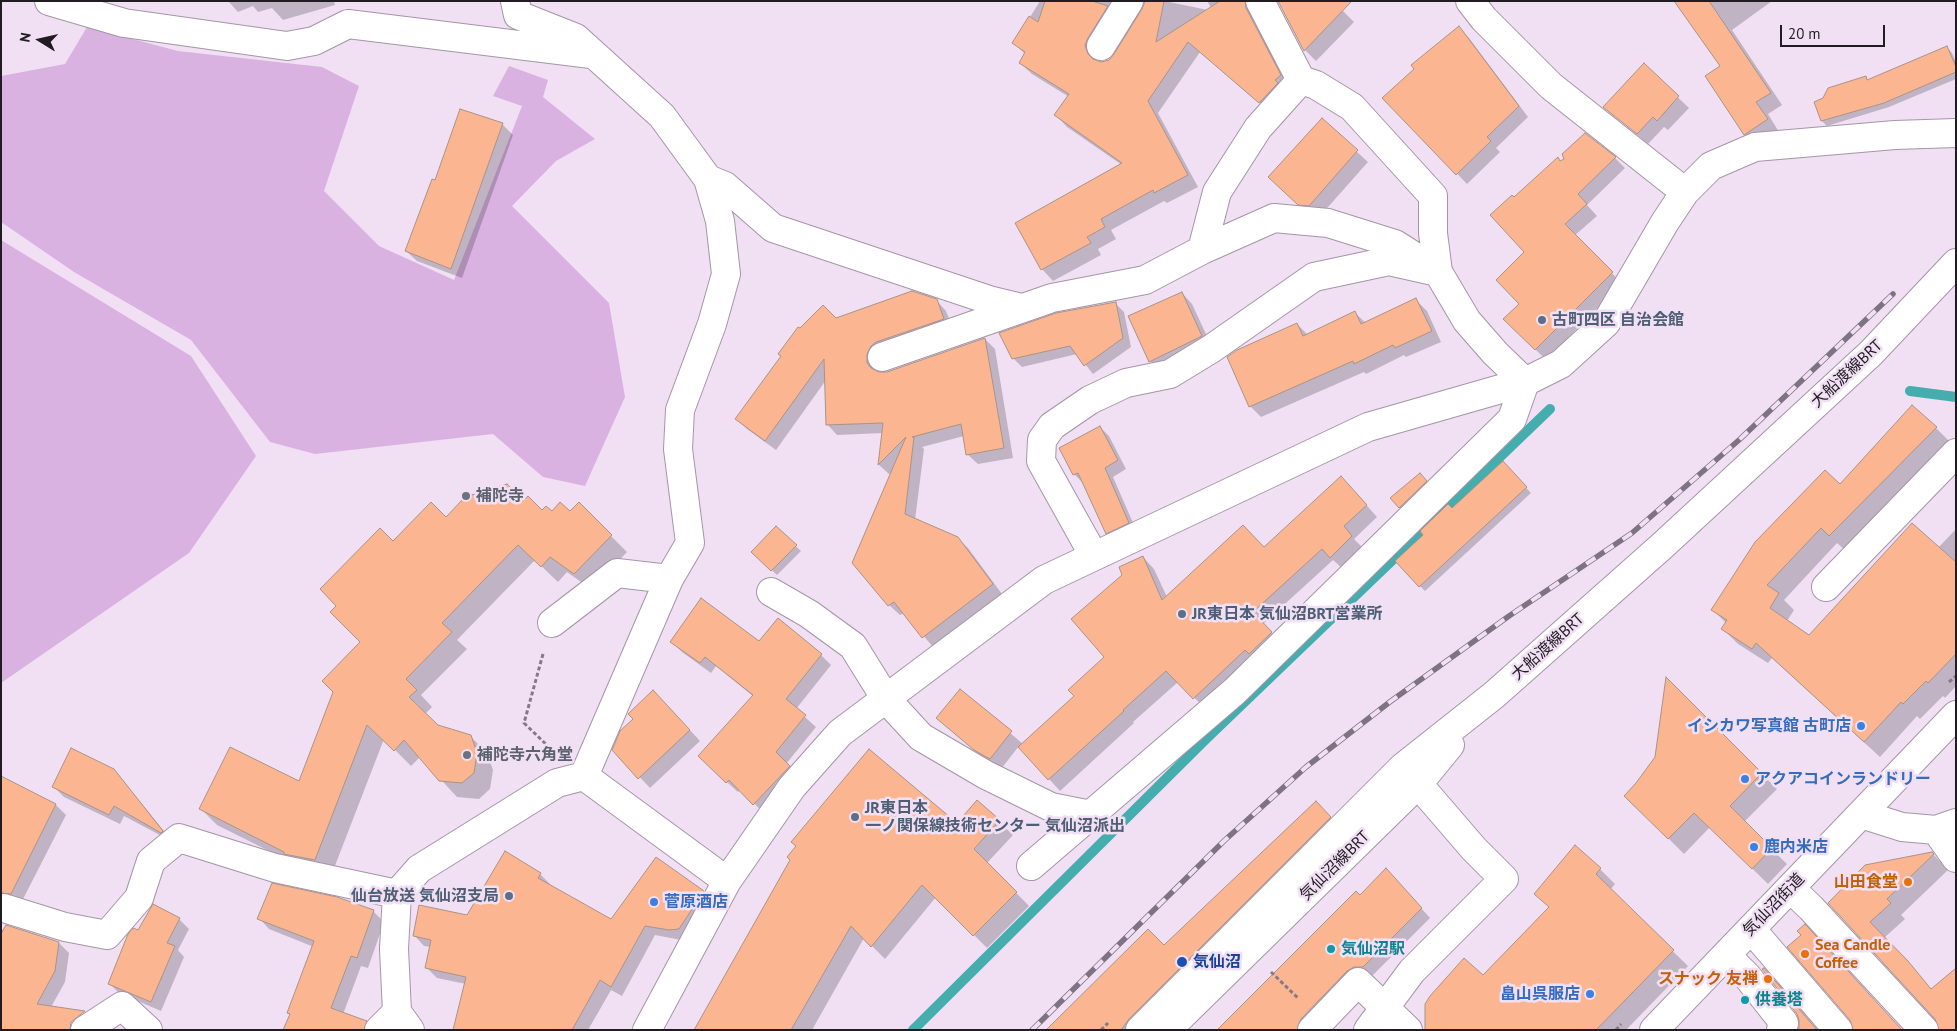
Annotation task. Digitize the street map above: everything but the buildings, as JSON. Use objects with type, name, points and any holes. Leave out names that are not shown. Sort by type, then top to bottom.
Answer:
[{"type":"street","points":[[49,1],[124,23],[287,46],[314,41],[348,24],[595,55]]},
{"type":"street","points":[[515,1],[518,15],[576,38],[662,116],[708,179],[720,221],[726,274],[712,324],[680,410],[678,449],[690,543],[669,579],[584,776]]},
{"type":"street","points":[[1101,46],[1129,1]]},
{"type":"street","points":[[1260,1],[1301,80],[1316,85],[1352,107],[1433,196],[1433,233],[1438,272],[1467,321],[1525,382]]},
{"type":"street","points":[[1470,1],[1484,19],[1551,86],[1685,192]]},
{"type":"street","points":[[1202,250],[1217,192],[1258,128],[1301,80]]},
{"type":"street","points":[[647,1030],[728,881],[792,787],[840,733],[1044,580],[1368,427],[1525,382],[1561,364],[1606,323],[1665,222],[1685,192],[1711,166],[1755,147],[1895,134],[1956,133]]},
{"type":"street","points":[[708,179],[725,186],[773,228],[989,300],[1022,308]]},
{"type":"street","points":[[882,357],[1052,298],[1145,280],[1202,250],[1274,218],[1328,223],[1395,244],[1438,272]]},
{"type":"street","points":[[1094,556],[1071,511],[1053,485],[1041,461],[1042,440],[1052,426],[1090,400],[1126,382],[1170,374],[1211,349],[1314,277],[1389,261],[1438,272]]},
{"type":"street","name":"大船渡線BRT","points":[[1494,695],[1662,546],[1871,353],[1956,263]]},
{"type":"street","points":[[1031,866],[1235,691],[1512,419],[1525,382]]},
{"type":"street","points":[[1826,587],[1956,453]]},
{"type":"street","points":[[552,623],[617,573],[669,579]]},
{"type":"street","points":[[771,592],[809,614],[853,646],[886,699],[921,736],[986,776],[1051,807],[1091,815]]},
{"type":"street","name":"気仙沼線BRT","points":[[1167,1030],[1410,776],[1494,695]]},
{"type":"street","name":"気仙沼街道","points":[[1654,1030],[1956,715]]},
{"type":"street","points":[[584,776],[728,881]]},
{"type":"street","points":[[396,1024],[394,949],[397,894],[419,869],[433,860],[557,783],[584,776]]},
{"type":"street","points":[[1140,1030],[1410,776],[1474,849],[1504,879],[1412,971],[1368,1030]]},
{"type":"street","points":[[1861,814],[1902,827],[1946,827],[1956,858]]},
{"type":"street","points":[[4,908],[65,927],[107,935],[139,898],[151,861],[179,838],[274,868],[397,894]]},
{"type":"street","points":[[1790,888],[1811,908],[1924,1030]]},
{"type":"street","points":[[1750,929],[1838,1030]]},
{"type":"street","points":[[1726,955],[1747,976],[1784,1023],[1781,1030]]},
{"type":"street","points":[[1316,1025],[1358,982],[1408,1030]]},
{"type":"street","points":[[85,1030],[122,1006],[148,1030]]},
{"type":"path","points":[[552,623],[524,723],[558,756],[584,776]]},
{"type":"path","points":[[1269,971],[1316,1025]]},
{"type":"shaded area","points":[[87,27],[178,51],[322,67],[359,86],[324,191],[379,246],[454,280],[522,106],[493,96],[509,66],[548,80],[543,97],[595,139],[556,161],[512,206],[609,303],[625,397],[585,486],[543,477],[493,434],[315,454],[270,442],[191,340],[74,272],[1,222],[1,76],[65,64]]},
{"type":"shaded area","points":[[1,240],[191,356],[256,456],[189,553],[1,683]]},
{"type":"waterway","points":[[1910,391],[1956,397]]},
{"type":"waterway","points":[[913,1030],[1207,738],[1550,409]]},
{"type":"railway","points":[[1032,1030],[1225,840],[1306,767],[1391,701],[1509,616],[1632,533],[1739,440],[1893,294]]},
{"type":"place","name":"古町四区 自治会館","points":[[1542,320]]},
{"type":"place","name":"補陀寺","points":[[466,496]]},
{"type":"place","name":"JR東日本 気仙沼BRT営業所","points":[[1182,614]]},
{"type":"place","name":"イシカワ写真館 古町店","points":[[1861,726]]},
{"type":"place","name":"補陀寺六角堂","points":[[467,755]]},
{"type":"place","name":"アクアコインランドリー","points":[[1745,779]]},
{"type":"place","name":"JR東日本 一ノ関保線技術センター 気仙沼派出","points":[[855,817]]},
{"type":"place","name":"鹿内米店","points":[[1754,847]]},
{"type":"place","name":"山田食堂","points":[[1908,882]]},
{"type":"place","name":"仙台放送 気仙沼支局","points":[[509,896]]},
{"type":"place","name":"菅原酒店","points":[[654,902]]},
{"type":"place","name":"気仙沼駅","points":[[1331,949]]},
{"type":"place","name":"Sea Candle Coffee","points":[[1805,954]]},
{"type":"place","name":"気仙沼","points":[[1182,962]]},
{"type":"place","name":"スナック 友禅","points":[[1768,979]]},
{"type":"place","name":"畠山呉服店","points":[[1590,994]]},
{"type":"place","name":"供養塔","points":[[1745,1000]]}]
